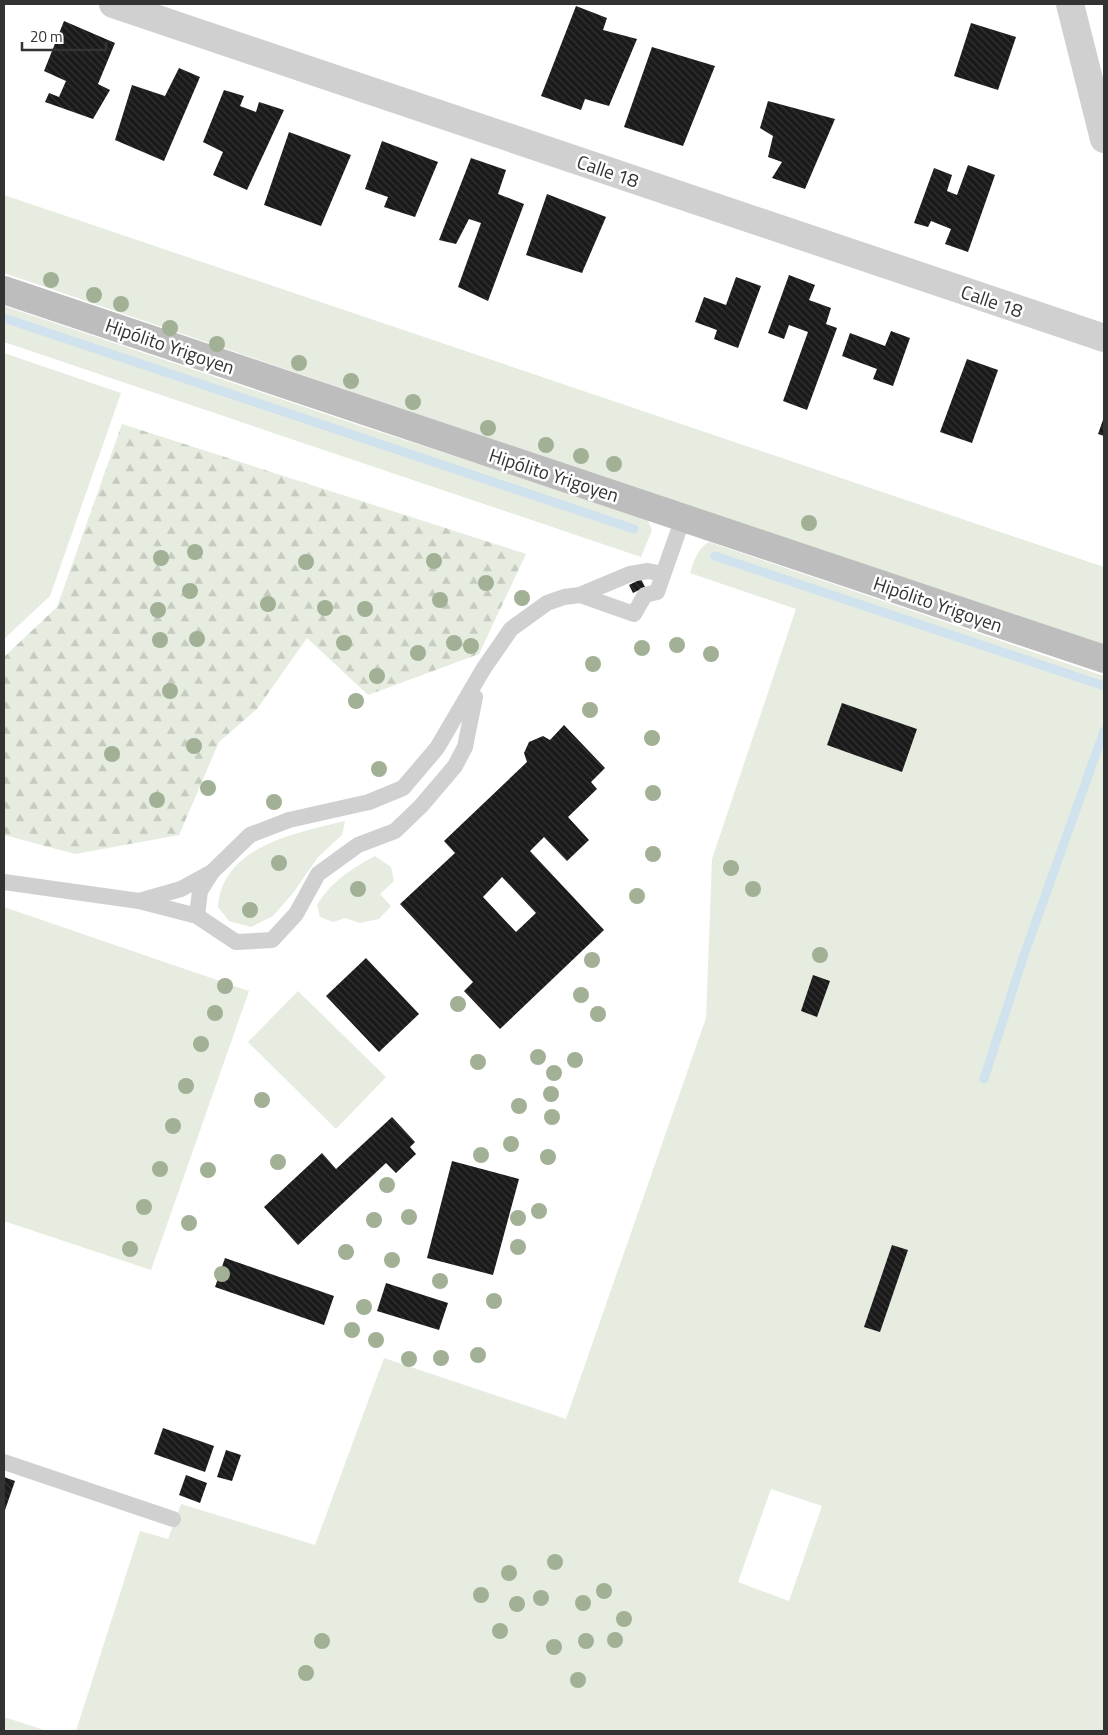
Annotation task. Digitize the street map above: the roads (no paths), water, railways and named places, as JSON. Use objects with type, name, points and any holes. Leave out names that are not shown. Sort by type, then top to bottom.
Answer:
[{"type":"main road","name":"Hipólito Yrigoyen","points":[[4,290],[1104,659]]},
{"type":"street","name":"Calle 18","points":[[113,4],[1104,338]]},
{"type":"street","points":[[1070,4],[1104,138]]},
{"type":"lane","points":[[580,595],[634,614],[645,596],[657,592],[682,518]]},
{"type":"lane","points":[[197,916],[200,891],[212,872],[250,835],[288,820],[369,802],[403,788],[438,748],[484,668],[512,629],[540,608],[564,597],[580,595],[630,574],[648,571],[663,574]]},
{"type":"lane","points":[[4,882],[139,901],[197,916],[236,942],[272,940],[296,914],[318,874],[358,846],[395,831],[421,806],[456,766],[465,747],[470,716],[484,668]]},
{"type":"lane","points":[[139,901],[181,889],[212,872]]},
{"type":"lane","points":[[4,1462],[173,1519]]},
{"type":"waterway","points":[[4,318],[634,529]]},
{"type":"waterway","points":[[715,556],[1104,686]]},
{"type":"waterway","points":[[984,1079],[1024,955],[1104,731]]}]
